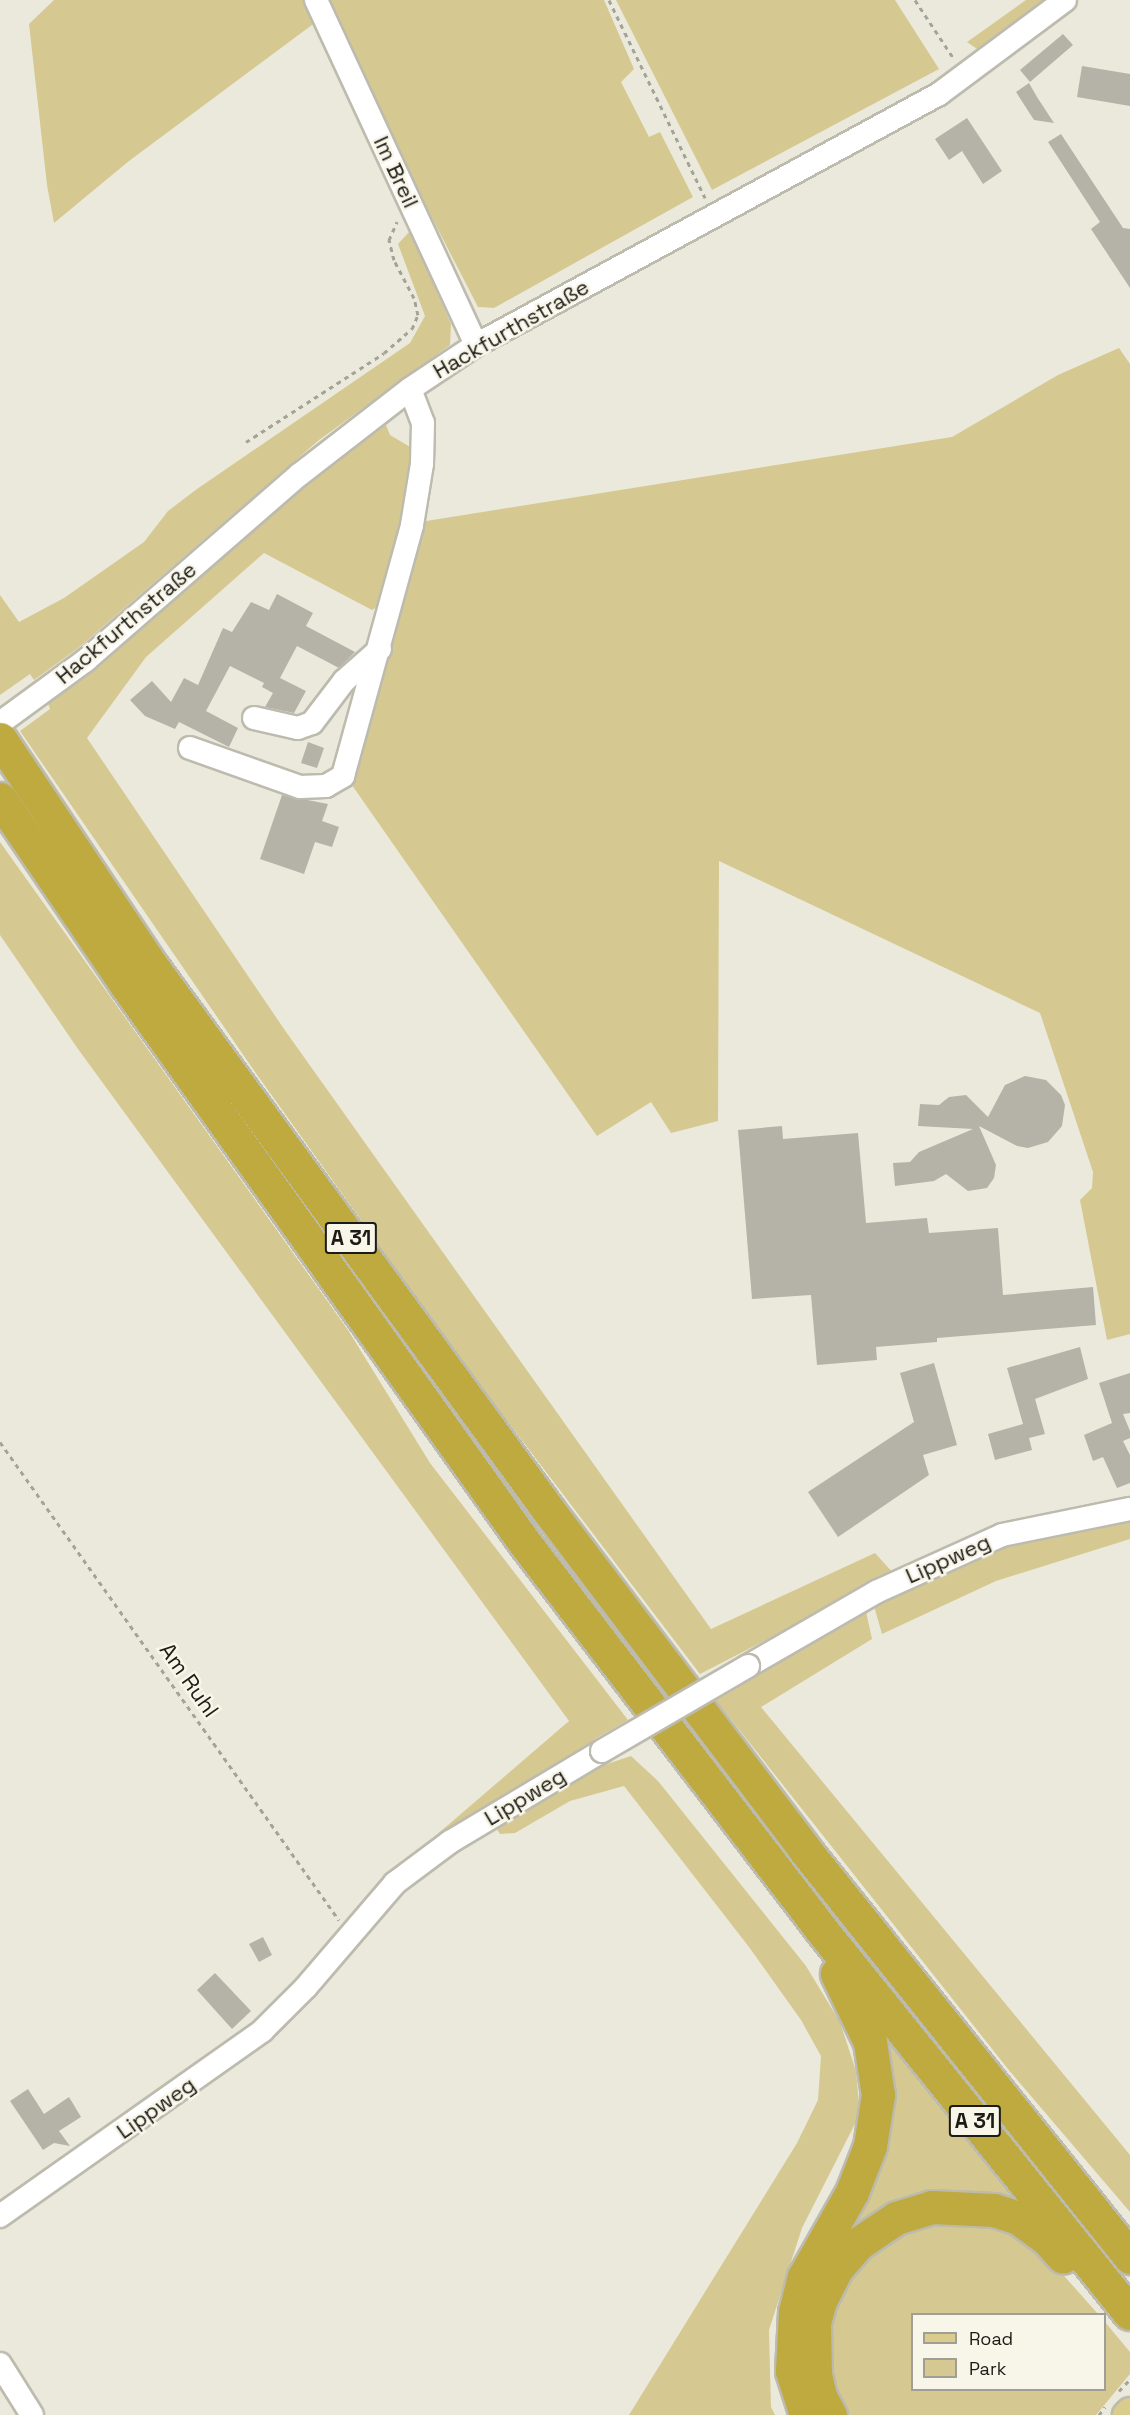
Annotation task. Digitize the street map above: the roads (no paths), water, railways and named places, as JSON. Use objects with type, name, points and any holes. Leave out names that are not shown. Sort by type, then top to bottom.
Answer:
[{"type":"highway","name":"A 31","points":[[0,739],[153,968],[549,1511],[813,1860],[1130,2257]]},
{"type":"highway","name":"A 31","points":[[0,799],[125,983],[524,1542],[820,1928],[1130,2313]]},
{"type":"highway","points":[[806,2415],[792,2371],[795,2312],[804,2277],[852,2192],[870,2146],[879,2095],[870,2042],[856,2006],[828,1958],[820,1928]]},
{"type":"highway","points":[[830,2415],[820,2396],[815,2374],[814,2323],[820,2301],[837,2268],[859,2243],[896,2218],[932,2207],[961,2206],[994,2210],[1018,2218],[1046,2238],[1101,2299],[1130,2322]]},
{"type":"street","name":"Im Breil","points":[[316,0],[476,345]]},
{"type":"street","name":"Hackfurthstraße","points":[[0,723],[86,660],[344,438],[410,389],[476,345],[939,94],[1065,0]]},
{"type":"street","points":[[190,748],[300,787],[334,784],[343,776],[381,648],[412,525],[422,464],[423,423],[410,389]]},
{"type":"street","points":[[254,718],[298,728],[312,723],[344,681],[381,648]]},
{"type":"street","name":"Lippweg","points":[[0,2216],[231,2056],[269,2024],[351,1936],[395,1883],[450,1842],[876,1592],[1002,1535],[1130,1509]]},
{"type":"street","points":[[0,2364],[32,2415]]}]
